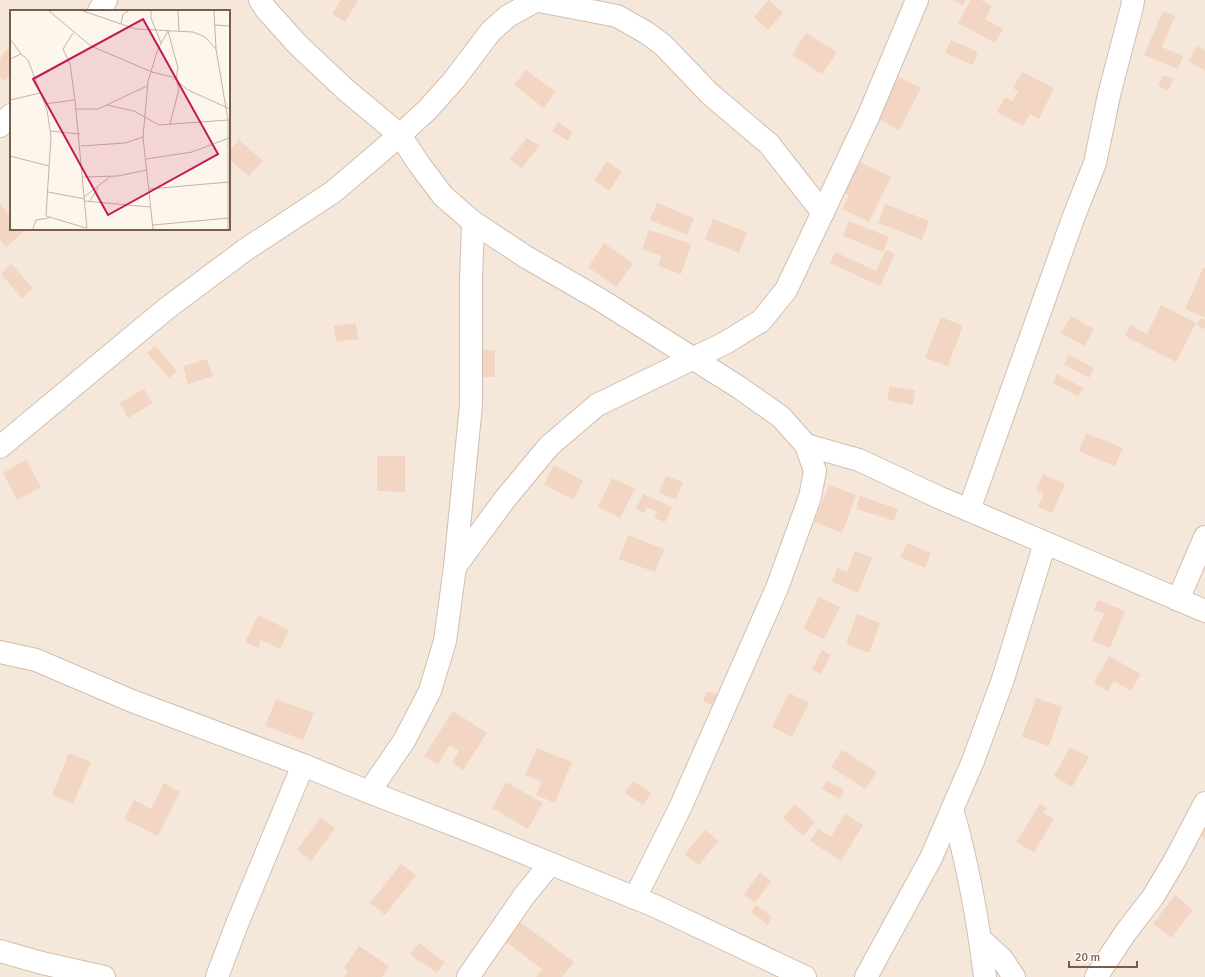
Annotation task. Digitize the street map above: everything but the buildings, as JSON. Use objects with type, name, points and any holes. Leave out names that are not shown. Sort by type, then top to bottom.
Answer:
[{"type":"street","points":[[100,10],[106,0]]},
{"type":"street","points":[[260,0],[265,8],[297,44],[347,91],[400,135],[443,196],[473,222],[526,257],[599,299],[740,388],[781,417],[806,445],[815,471],[810,497],[777,588],[680,808],[635,898]]},
{"type":"street","points":[[0,447],[166,309],[245,250],[332,192],[400,135],[428,109],[454,80],[491,31],[508,16],[536,0],[618,16],[647,33],[663,45],[710,94],[769,144],[823,213]]},
{"type":"street","points":[[455,567],[504,499],[549,446],[596,405],[691,358],[725,343],[761,321],[786,290],[868,117],[917,0]]},
{"type":"street","points":[[969,510],[1074,216],[1095,163],[1109,95],[1132,7],[1132,0]]},
{"type":"street","points":[[0,126],[10,116]]},
{"type":"street","points":[[369,792],[404,741],[430,691],[444,641],[455,567],[472,405],[471,281],[473,222]]},
{"type":"street","points":[[806,445],[859,460],[938,497],[1205,612]]},
{"type":"street","points":[[1178,600],[1205,537]]},
{"type":"street","points":[[866,977],[931,858],[973,761],[1003,679],[1045,543]]},
{"type":"street","points":[[0,652],[36,660],[132,701],[303,765],[655,906],[805,977]]},
{"type":"street","points":[[217,977],[237,924],[303,765]]},
{"type":"street","points":[[1096,977],[1126,932],[1153,897],[1175,860],[1205,803]]},
{"type":"street","points":[[952,809],[961,841],[981,940],[985,977]]},
{"type":"street","points":[[468,977],[524,896],[550,864]]},
{"type":"street","points":[[981,940],[1002,960],[1014,977]]},
{"type":"street","points":[[0,951],[42,964],[104,977]]},
{"type":"shaded area","points":[[0,0],[1205,0],[1205,977],[0,977]]}]
